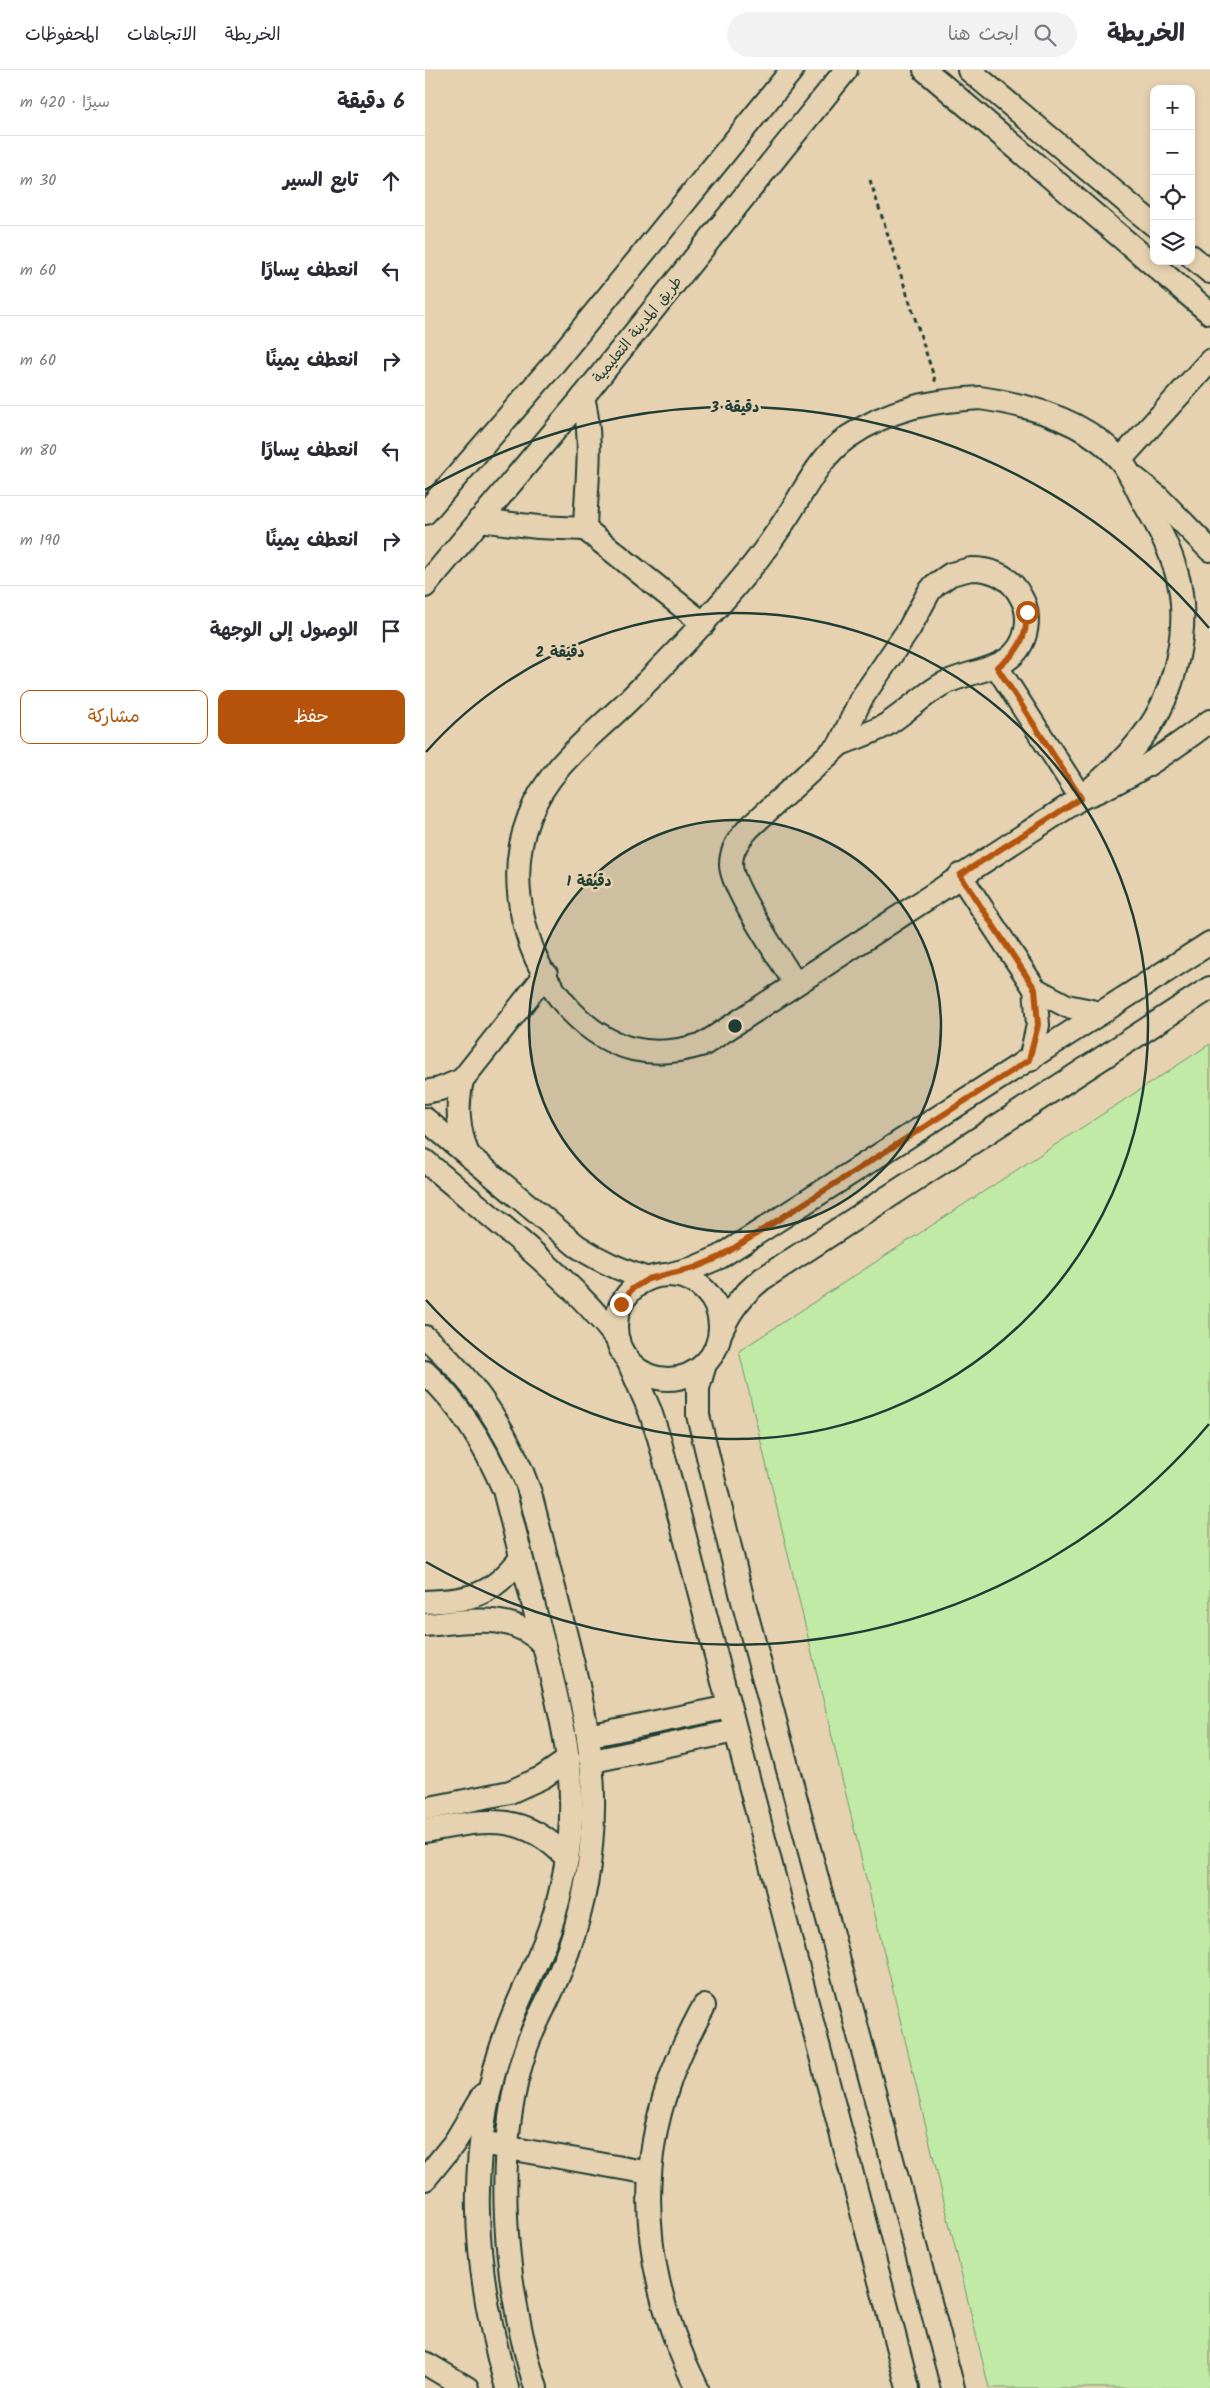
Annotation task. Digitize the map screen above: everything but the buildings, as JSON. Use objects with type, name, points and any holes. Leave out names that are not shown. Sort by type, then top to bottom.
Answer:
[{"type":"street","points":[[425,513],[551,367],[792,70]]},
{"type":"street","name":"طريق المدينة التعليمية","points":[[425,586],[583,397],[846,70]]},
{"type":"street","points":[[925,70],[1210,313]]},
{"type":"street","points":[[969,70],[1150,222]]},
{"type":"street","points":[[1195,259],[1210,272]]},
{"type":"street","points":[[1123,465],[1210,360]]},
{"type":"street","points":[[583,397],[589,418],[590,438],[585,529]]},
{"type":"street","points":[[1123,465],[1161,531],[1177,572],[1183,614],[1179,657],[1165,698],[1144,735],[1116,767],[1081,798],[960,875],[704,1044],[683,1050],[661,1053],[639,1051],[618,1045],[598,1034],[565,1004],[546,974],[530,941],[518,892],[518,866],[521,841],[539,794],[553,773],[704,624],[746,574],[790,512],[808,479],[829,453],[854,433],[891,413],[941,400],[980,398],[1028,407],[1056,416],[1090,435],[1123,465],[1157,496],[1210,550]]},
{"type":"street","points":[[479,520],[538,527],[585,529],[704,624]]},
{"type":"street","points":[[795,983],[737,886],[731,866],[732,853],[738,840],[840,744],[884,726],[953,679],[997,667],[1014,654],[1025,634],[1027,612],[1023,601],[1011,582],[991,571],[971,569],[951,574],[935,585],[929,592],[909,629],[861,698],[840,744]]},
{"type":"street","points":[[997,667],[1081,798]]},
{"type":"street","points":[[1081,798],[1111,787],[1137,773],[1210,721]]},
{"type":"street","points":[[960,875],[1035,989],[1038,1025],[1029,1060]]},
{"type":"street","points":[[908,2388],[659,1438],[650,1410],[623,1349],[616,1322],[621,1304],[632,1289],[657,1277],[694,1268],[720,1257],[1210,943]]},
{"type":"street","points":[[468,1155],[459,1125],[459,1095],[462,1080],[546,974]]},
{"type":"street","points":[[953,2388],[743,1601],[698,1415],[698,1388],[705,1364],[714,1352],[719,1334],[734,1306],[743,1294],[762,1279],[1210,988]]},
{"type":"street","points":[[1035,989],[1067,1006],[1101,1014]]},
{"type":"street","points":[[425,1092],[440,1089],[462,1080]]},
{"type":"street","points":[[425,1119],[577,1246],[615,1267],[657,1277],[684,1277],[701,1286],[712,1299],[719,1315],[719,1334]]},
{"type":"street","points":[[425,1161],[559,1275],[586,1302],[641,1371],[655,1377],[671,1379],[686,1376],[705,1364]]},
{"type":"street","points":[[425,1337],[471,1385],[500,1425],[522,1470],[530,1493],[580,1692],[593,1760],[593,1828],[581,1905],[564,1961],[525,2049],[513,2099],[507,2149],[507,2236],[511,2278],[517,2319],[536,2388]]},
{"type":"street","points":[[425,1372],[455,1403],[475,1430],[491,1459],[503,1490],[557,1697],[569,1760],[571,1809],[567,1858],[556,1911],[507,2030],[493,2076],[482,2142],[478,2181],[478,2234],[483,2287],[493,2339],[507,2388]]},
{"type":"street","points":[[455,1403],[471,1385]]},
{"type":"street","points":[[425,1602],[467,1598],[489,1591],[509,1574],[521,1558]]},
{"type":"street","points":[[425,1625],[500,1620],[529,1631],[544,1645]]},
{"type":"street","points":[[557,1697],[580,1692]]},
{"type":"street","points":[[588,1736],[729,1707]]},
{"type":"street","points":[[593,1760],[735,1731]]},
{"type":"street","points":[[425,1809],[510,1792],[543,1777],[569,1760]]},
{"type":"street","points":[[425,1831],[472,1823],[507,1822],[524,1826],[540,1834],[567,1858]]},
{"type":"street","points":[[697,2388],[668,2324],[658,2287],[650,2230],[650,2173],[656,2129],[667,2087],[683,2046],[704,2006]]},
{"type":"street","points":[[425,2179],[455,2142],[493,2076]]},
{"type":"street","points":[[482,2142],[507,2149],[650,2173]]},
{"type":"street","points":[[425,2362],[467,2388]]},
{"type":"path","points":[[870,180],[941,400]]},
{"type":"green space","points":[[1210,1044],[1210,2388],[989,2388],[739,1351]]},
{"type":"route","points":[[621,1304],[632,1289],[648,1279],[694,1268],[720,1257],[1029,1060],[1037,1037],[1039,1013],[1035,989],[960,875],[1081,798],[997,667],[1014,654],[1020,645],[1025,634],[1027,612]]}]
